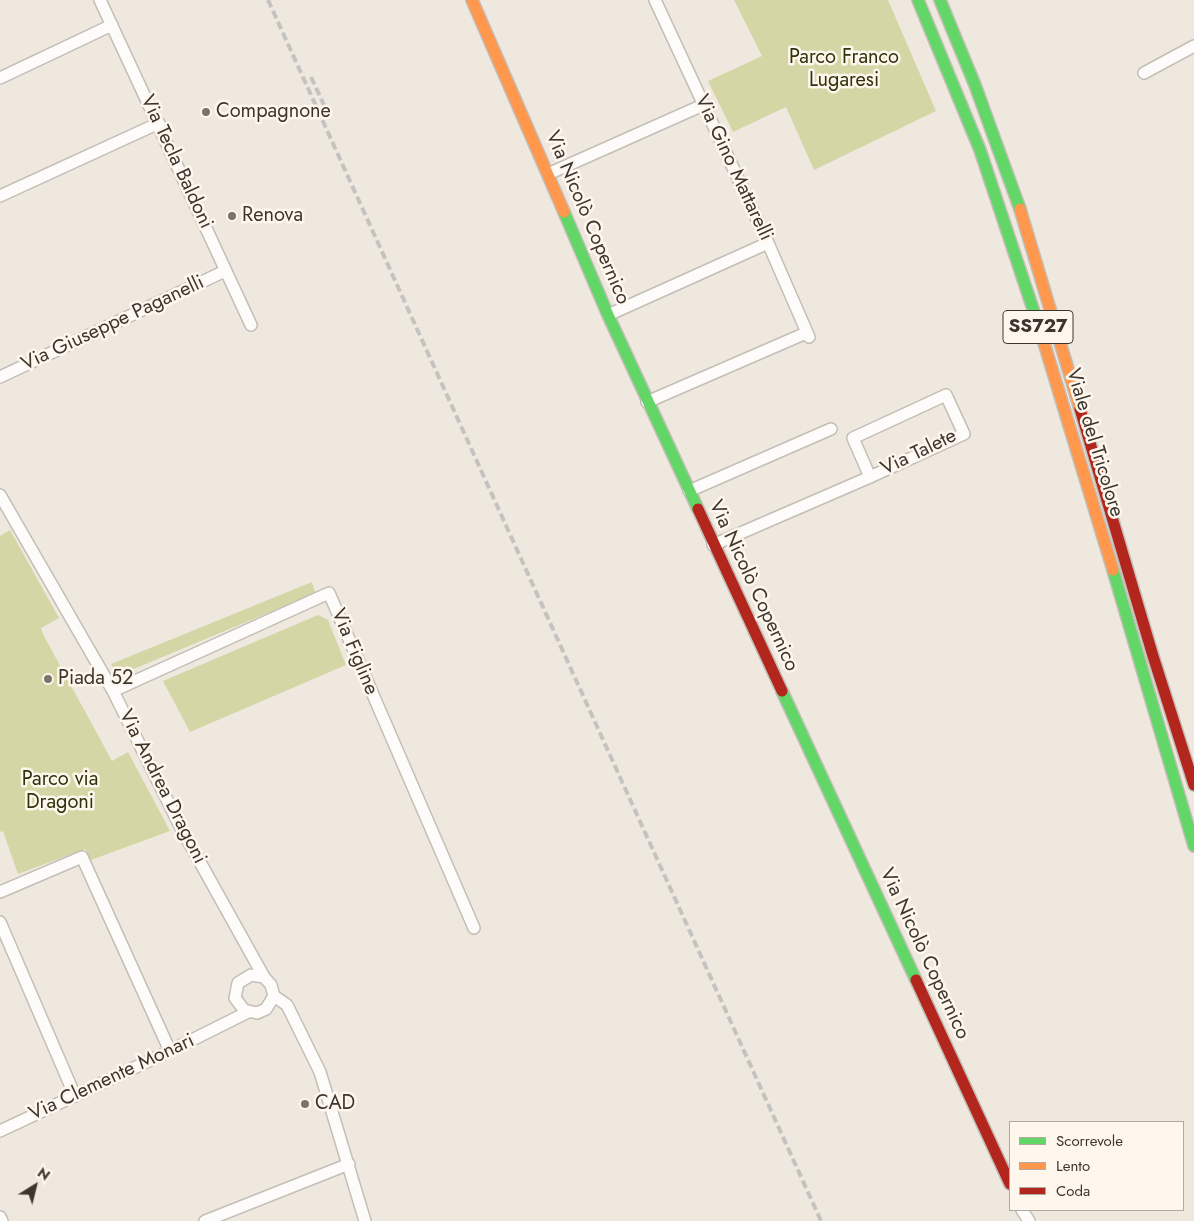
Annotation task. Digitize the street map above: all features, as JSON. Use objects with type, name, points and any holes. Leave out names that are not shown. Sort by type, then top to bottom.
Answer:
[{"type":"main road","name":"Via Nicolò Copernico","points":[[472,0],[647,402],[1009,1182]]},
{"type":"main road","name":"Viale del Tricolore","points":[[918,0],[980,150],[1057,382],[1194,846]]},
{"type":"main road","name":"Viale del Tricolore","points":[[940,0],[975,84],[1027,228],[1153,656],[1194,785]]},
{"type":"street","name":"Via Tecla Baldoni","points":[[100,0],[252,324]]},
{"type":"street","name":"Via Gino Mattarelli","points":[[647,402],[808,335],[768,243],[655,0]]},
{"type":"street","points":[[0,78],[112,25]]},
{"type":"street","points":[[1144,73],[1194,46]]},
{"type":"street","points":[[548,174],[703,105]]},
{"type":"street","points":[[0,196],[159,123]]},
{"type":"street","points":[[608,315],[768,243]]},
{"type":"street","name":"Via Giuseppe Paganelli","points":[[0,377],[226,271]]},
{"type":"street","name":"Via Talete","points":[[713,545],[870,476],[964,434],[946,395],[853,438],[870,476]]},
{"type":"street","points":[[689,491],[831,429]]},
{"type":"street","name":"Via Andrea Dragoni","points":[[0,495],[112,691],[181,828],[264,977]]},
{"type":"street","name":"Via Figline","points":[[112,691],[329,593],[474,928]]},
{"type":"street","points":[[0,892],[82,857],[170,1051]]},
{"type":"street","points":[[0,922],[75,1096]]},
{"type":"street","points":[[247,976],[248,949]]},
{"type":"street","points":[[224,1025],[235,998],[236,988],[247,976],[255,974],[264,977],[272,985],[274,996],[266,1009],[257,1013],[248,1012],[240,1007],[235,998]]},
{"type":"street","points":[[274,996],[287,1005],[320,1072],[365,1221]]},
{"type":"street","name":"Via Clemente Monari","points":[[0,1131],[248,1012]]},
{"type":"street","points":[[205,1221],[349,1164]]},
{"type":"street","points":[[0,1217],[2,1221]]},
{"type":"green space","name":"Parco Franco Lugaresi","points":[[734,0],[888,0],[936,111],[814,170],[786,107],[733,132],[708,81],[762,56]]},
{"type":"green space","name":"Parco via Dragoni","points":[[10,530],[59,618],[41,628],[44,636],[112,761],[128,752],[170,831],[91,860],[85,849],[18,874],[3,831],[0,832],[0,536]]},
{"type":"green space","points":[[312,582],[315,592],[311,595],[117,676],[111,664]]},
{"type":"green space","points":[[318,615],[328,620],[346,665],[190,732],[163,681]]},
{"type":"railway","points":[[268,0],[821,1221]]},
{"type":"railway","points":[[311,77],[330,118]]},
{"type":"traffic: fast","points":[[918,0],[980,150],[1041,333]]},
{"type":"traffic: fast","points":[[940,0],[975,85],[1020,209]]},
{"type":"traffic: fast","points":[[564,212],[608,315],[698,509]]},
{"type":"traffic: fast","points":[[1113,570],[1194,846]]},
{"type":"traffic: fast","points":[[782,691],[916,980]]},
{"type":"traffic: slow","points":[[472,0],[564,212]]},
{"type":"traffic: slow","points":[[1020,209],[1080,409]]},
{"type":"traffic: slow","points":[[1041,333],[1113,570]]},
{"type":"traffic: jam","points":[[1080,409],[1153,656],[1194,785]]},
{"type":"traffic: jam","points":[[698,509],[782,691]]},
{"type":"traffic: jam","points":[[916,980],[1009,1182]]},
{"type":"place","name":"Compagnone","points":[[206,112]]},
{"type":"place","name":"Renova","points":[[232,216]]},
{"type":"place","name":"Piada 52","points":[[48,679]]},
{"type":"place","name":"CAD","points":[[305,1104]]}]
